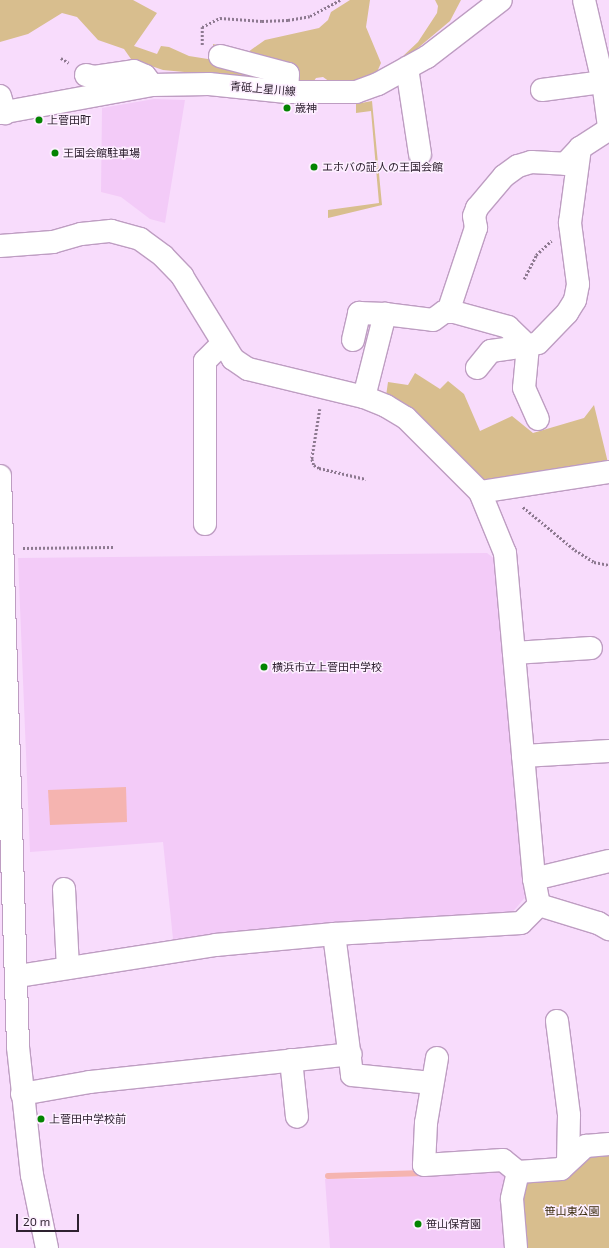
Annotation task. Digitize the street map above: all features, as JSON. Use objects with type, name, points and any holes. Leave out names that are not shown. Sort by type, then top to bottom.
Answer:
[{"type":"street","name":"青砥上星川線","points":[[2,107],[152,85],[209,84],[287,92],[356,92],[378,84],[428,57],[502,0]]},
{"type":"street","points":[[448,312],[476,228],[474,216],[477,208],[504,176],[518,166],[531,162],[565,164],[580,148],[609,128],[605,85],[584,0]]},
{"type":"street","points":[[220,56],[288,74],[287,92]]},
{"type":"street","points":[[407,68],[420,154]]},
{"type":"street","points":[[86,75],[94,77],[134,71],[145,76],[152,85]]},
{"type":"street","points":[[542,90],[605,85]]},
{"type":"street","points":[[477,368],[491,351],[528,346],[538,343],[567,313],[575,300],[578,284],[570,223],[580,148]]},
{"type":"street","points":[[0,246],[53,242],[81,234],[111,231],[140,239],[163,256],[182,276],[233,359],[248,369],[364,397],[406,418],[480,492],[505,553],[523,756],[521,805],[539,905]]},
{"type":"street","points":[[353,340],[359,313],[385,314],[433,320],[448,312],[508,327],[528,346]]},
{"type":"street","points":[[364,397],[385,314]]},
{"type":"street","points":[[205,524],[205,361],[223,343]]},
{"type":"street","points":[[528,346],[524,388],[538,419]]},
{"type":"street","points":[[480,492],[609,472]]},
{"type":"street","points":[[0,476],[3,548],[10,962],[22,1094],[32,1175],[47,1248]]},
{"type":"street","points":[[514,653],[590,648]]},
{"type":"street","points":[[523,756],[609,751]]},
{"type":"street","points":[[534,879],[609,861]]},
{"type":"street","points":[[64,889],[68,968]]},
{"type":"street","points":[[10,962],[68,968],[216,945],[334,934],[521,923],[539,905]]},
{"type":"street","points":[[539,905],[598,923],[609,929]]},
{"type":"street","points":[[334,934],[352,1075],[432,1083]]},
{"type":"street","points":[[557,1021],[569,1115],[568,1161]]},
{"type":"street","points":[[22,1094],[90,1082],[350,1054]]},
{"type":"street","points":[[437,1058],[432,1083],[424,1165],[502,1160],[518,1172],[561,1169],[586,1146],[609,1144]]},
{"type":"street","points":[[290,1060],[297,1117]]},
{"type":"street","points":[[516,1248],[512,1199],[518,1172]]},
{"type":"path","points":[[220,56],[208,51],[201,44],[202,27],[209,22],[220,18],[262,21],[288,20],[310,16],[340,0]]},
{"type":"path","points":[[524,279],[536,255],[570,223]]},
{"type":"path","points":[[324,387],[312,459],[314,465],[319,468],[366,478]]},
{"type":"path","points":[[503,489],[575,550],[594,562],[609,565]]},
{"type":"path","points":[[3,548],[112,547]]},
{"type":"shaded area","points":[[154,99],[185,100],[165,223],[150,219],[121,197],[101,192],[102,108]]},
{"type":"shaded area","name":"横浜市立上菅田中学校","points":[[487,553],[495,559],[519,791],[515,797],[516,814],[521,821],[527,895],[511,914],[173,939],[163,842],[30,852],[18,558]]},
{"type":"shaded area","points":[[126,787],[127,822],[50,825],[48,790]]},
{"type":"shaded area","name":"笹山保育園","points":[[501,1168],[510,1179],[509,1248],[330,1248],[325,1179],[365,1179]]},
{"type":"green space","points":[[0,0],[133,0],[157,13],[134,46],[157,54],[161,46],[169,47],[189,56],[214,60],[213,44],[248,52],[265,40],[319,28],[328,20],[331,12],[350,0],[370,0],[366,27],[381,63],[377,72],[386,72],[418,42],[437,13],[438,6],[435,0],[461,0],[450,21],[387,74],[371,82],[330,82],[323,77],[316,78],[312,84],[163,70],[131,59],[124,49],[98,40],[77,17],[62,13],[28,34],[0,42]]},
{"type":"green space","points":[[372,101],[382,205],[328,218],[328,210],[379,203],[371,111],[356,113],[356,104]]},
{"type":"green space","points":[[415,373],[440,389],[448,381],[464,394],[480,431],[512,416],[533,433],[584,418],[594,405],[609,467],[485,488],[386,396],[388,382],[408,385]]},
{"type":"green space","name":"笹山東公園","points":[[609,1151],[609,1248],[522,1248],[523,1178],[591,1153]]},
{"type":"waterway","points":[[328,1176],[424,1173]]},
{"type":"place","name":"歳神","points":[[287,108]]},
{"type":"place","name":"上菅田町","points":[[39,120]]},
{"type":"place","name":"王国会館駐車場","points":[[55,153]]},
{"type":"place","name":"エホバの証人の王国会館","points":[[314,167]]},
{"type":"place","name":"横浜市立上菅田中学校","points":[[264,667]]},
{"type":"place","name":"上菅田中学校前","points":[[41,1119]]},
{"type":"place","name":"笹山保育園","points":[[418,1224]]}]
